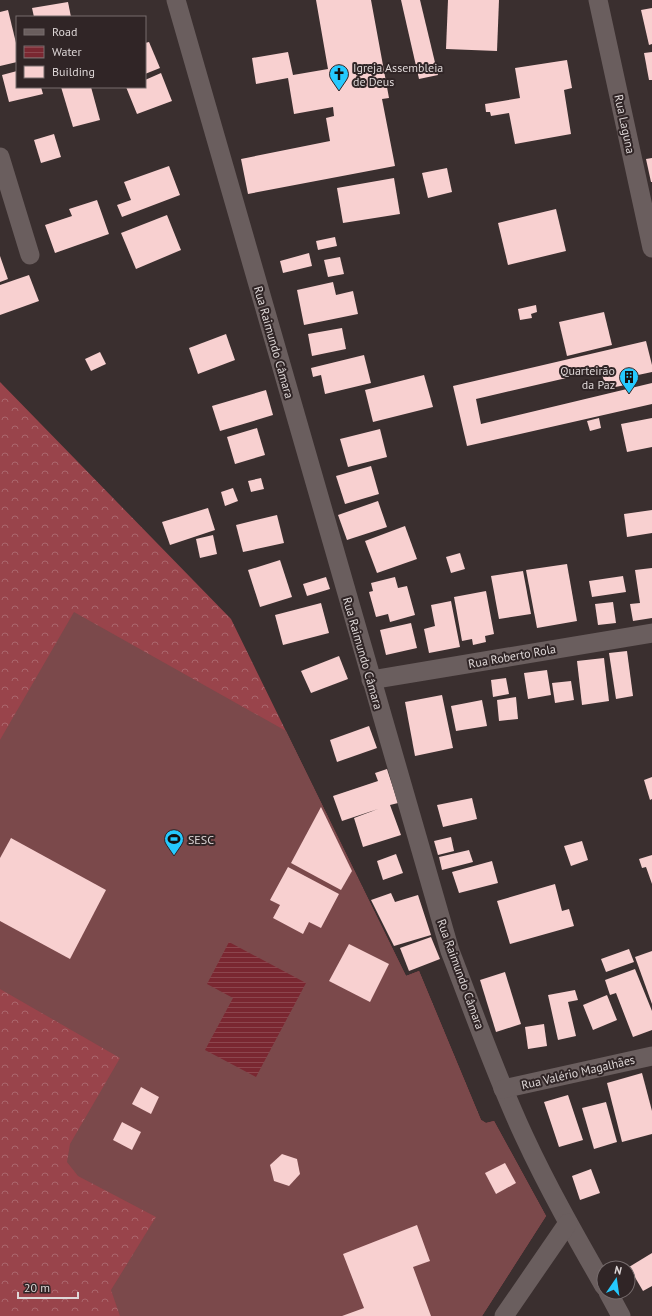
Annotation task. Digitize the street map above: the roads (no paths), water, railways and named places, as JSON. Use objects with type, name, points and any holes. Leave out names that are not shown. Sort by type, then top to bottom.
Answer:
[{"type":"street","name":"Rua Raimundo Câmara","points":[[176,0],[450,951],[503,1089],[524,1137],[568,1223],[596,1272]]},
{"type":"street","name":"Rua Laguna","points":[[598,0],[648,206],[652,248]]},
{"type":"street","points":[[0,157],[30,255]]},
{"type":"street","name":"Rua Roberto Rola","points":[[371,680],[652,633]]},
{"type":"street","name":"Rua Valério Magalhães","points":[[503,1089],[652,1056]]},
{"type":"street","points":[[504,1316],[568,1223]]},
{"type":"street","points":[[612,1300],[621,1316]]},
{"type":"water","points":[[229,942],[306,983],[256,1077],[205,1050],[233,998],[207,984]]},
{"type":"place","name":"Igreja Assembleia de Deus","points":[[339,91]]},
{"type":"place","name":"Quarteirão da Paz","points":[[629,394]]},
{"type":"place","name":"SESC","points":[[174,856]]}]
